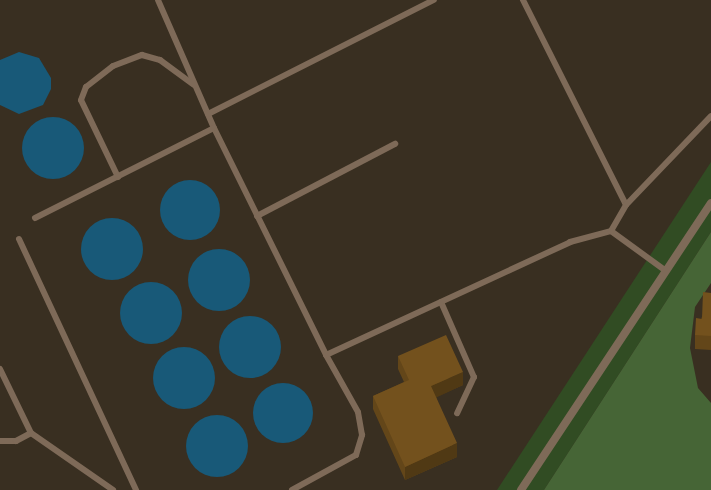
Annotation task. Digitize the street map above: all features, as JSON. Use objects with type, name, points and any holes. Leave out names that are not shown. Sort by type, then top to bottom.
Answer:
[{"type":"street","points":[[521,490],[711,203]]},
{"type":"lane","points":[[158,0],[214,128],[326,355],[358,412],[362,435],[356,455],[292,490]]},
{"type":"lane","points":[[208,114],[434,0]]},
{"type":"lane","points":[[523,0],[626,205]]},
{"type":"lane","points":[[118,176],[82,100],[86,87],[113,66],[142,55],[160,60],[195,86]]},
{"type":"lane","points":[[326,355],[570,242],[611,231],[626,205],[711,116]]},
{"type":"lane","points":[[35,218],[214,128]]},
{"type":"lane","points":[[257,216],[395,144]]},
{"type":"lane","points":[[611,231],[666,271]]},
{"type":"lane","points":[[19,239],[136,490]]},
{"type":"lane","points":[[440,302],[474,377],[457,413]]},
{"type":"lane","points":[[0,368],[31,433],[113,490]]},
{"type":"lane","points":[[0,440],[16,441],[31,433]]},
{"type":"green space","points":[[711,162],[711,232],[544,490],[497,490]]},
{"type":"green space","points":[[711,232],[711,283],[695,307],[690,348],[698,388],[711,403],[711,490],[544,490]]},
{"type":"water","points":[[19,52],[39,58],[51,78],[51,89],[43,105],[19,114],[0,105],[0,60]]},
{"type":"water","points":[[53,117],[65,120],[75,126],[81,136],[84,148],[81,160],[75,170],[65,176],[53,179],[41,176],[31,170],[25,160],[22,148],[25,136],[31,126],[41,120]]},
{"type":"water","points":[[184,180],[196,180],[212,188],[218,198],[220,210],[218,222],[212,232],[196,240],[184,240],[168,232],[160,216],[160,204],[168,188]]},
{"type":"water","points":[[112,218],[124,221],[134,227],[140,237],[143,249],[140,261],[134,271],[124,277],[112,280],[100,277],[90,271],[84,261],[81,249],[84,237],[90,227],[100,221]]},
{"type":"water","points":[[219,249],[231,252],[241,258],[247,268],[250,280],[247,292],[241,302],[231,308],[219,311],[207,308],[197,302],[191,292],[188,280],[191,268],[197,258],[207,252]]},
{"type":"water","points":[[151,282],[163,285],[173,291],[179,301],[182,313],[179,325],[173,335],[163,341],[151,344],[139,341],[129,335],[123,325],[120,313],[123,301],[129,291],[139,285]]},
{"type":"water","points":[[250,316],[262,319],[272,325],[278,335],[281,347],[278,359],[272,369],[262,375],[250,378],[238,375],[228,369],[222,359],[219,347],[222,335],[228,325],[238,319]]},
{"type":"water","points":[[184,347],[196,350],[206,356],[212,366],[215,378],[212,390],[206,400],[196,406],[184,409],[172,406],[162,400],[156,390],[153,378],[156,366],[162,356],[172,350]]},
{"type":"water","points":[[277,383],[289,383],[305,391],[311,401],[313,413],[311,425],[305,435],[289,443],[277,443],[261,435],[253,419],[253,407],[261,391]]},
{"type":"water","points":[[217,415],[229,418],[239,424],[245,434],[248,446],[245,458],[239,468],[229,474],[217,477],[205,474],[195,468],[189,458],[186,446],[189,434],[195,424],[205,418]]},
{"type":"building","points":[[703,292],[711,293],[711,336],[695,335],[696,318],[702,319]]},
{"type":"building","points":[[446,335],[463,372],[431,386],[457,443],[405,467],[373,396],[409,380],[398,356]]}]
